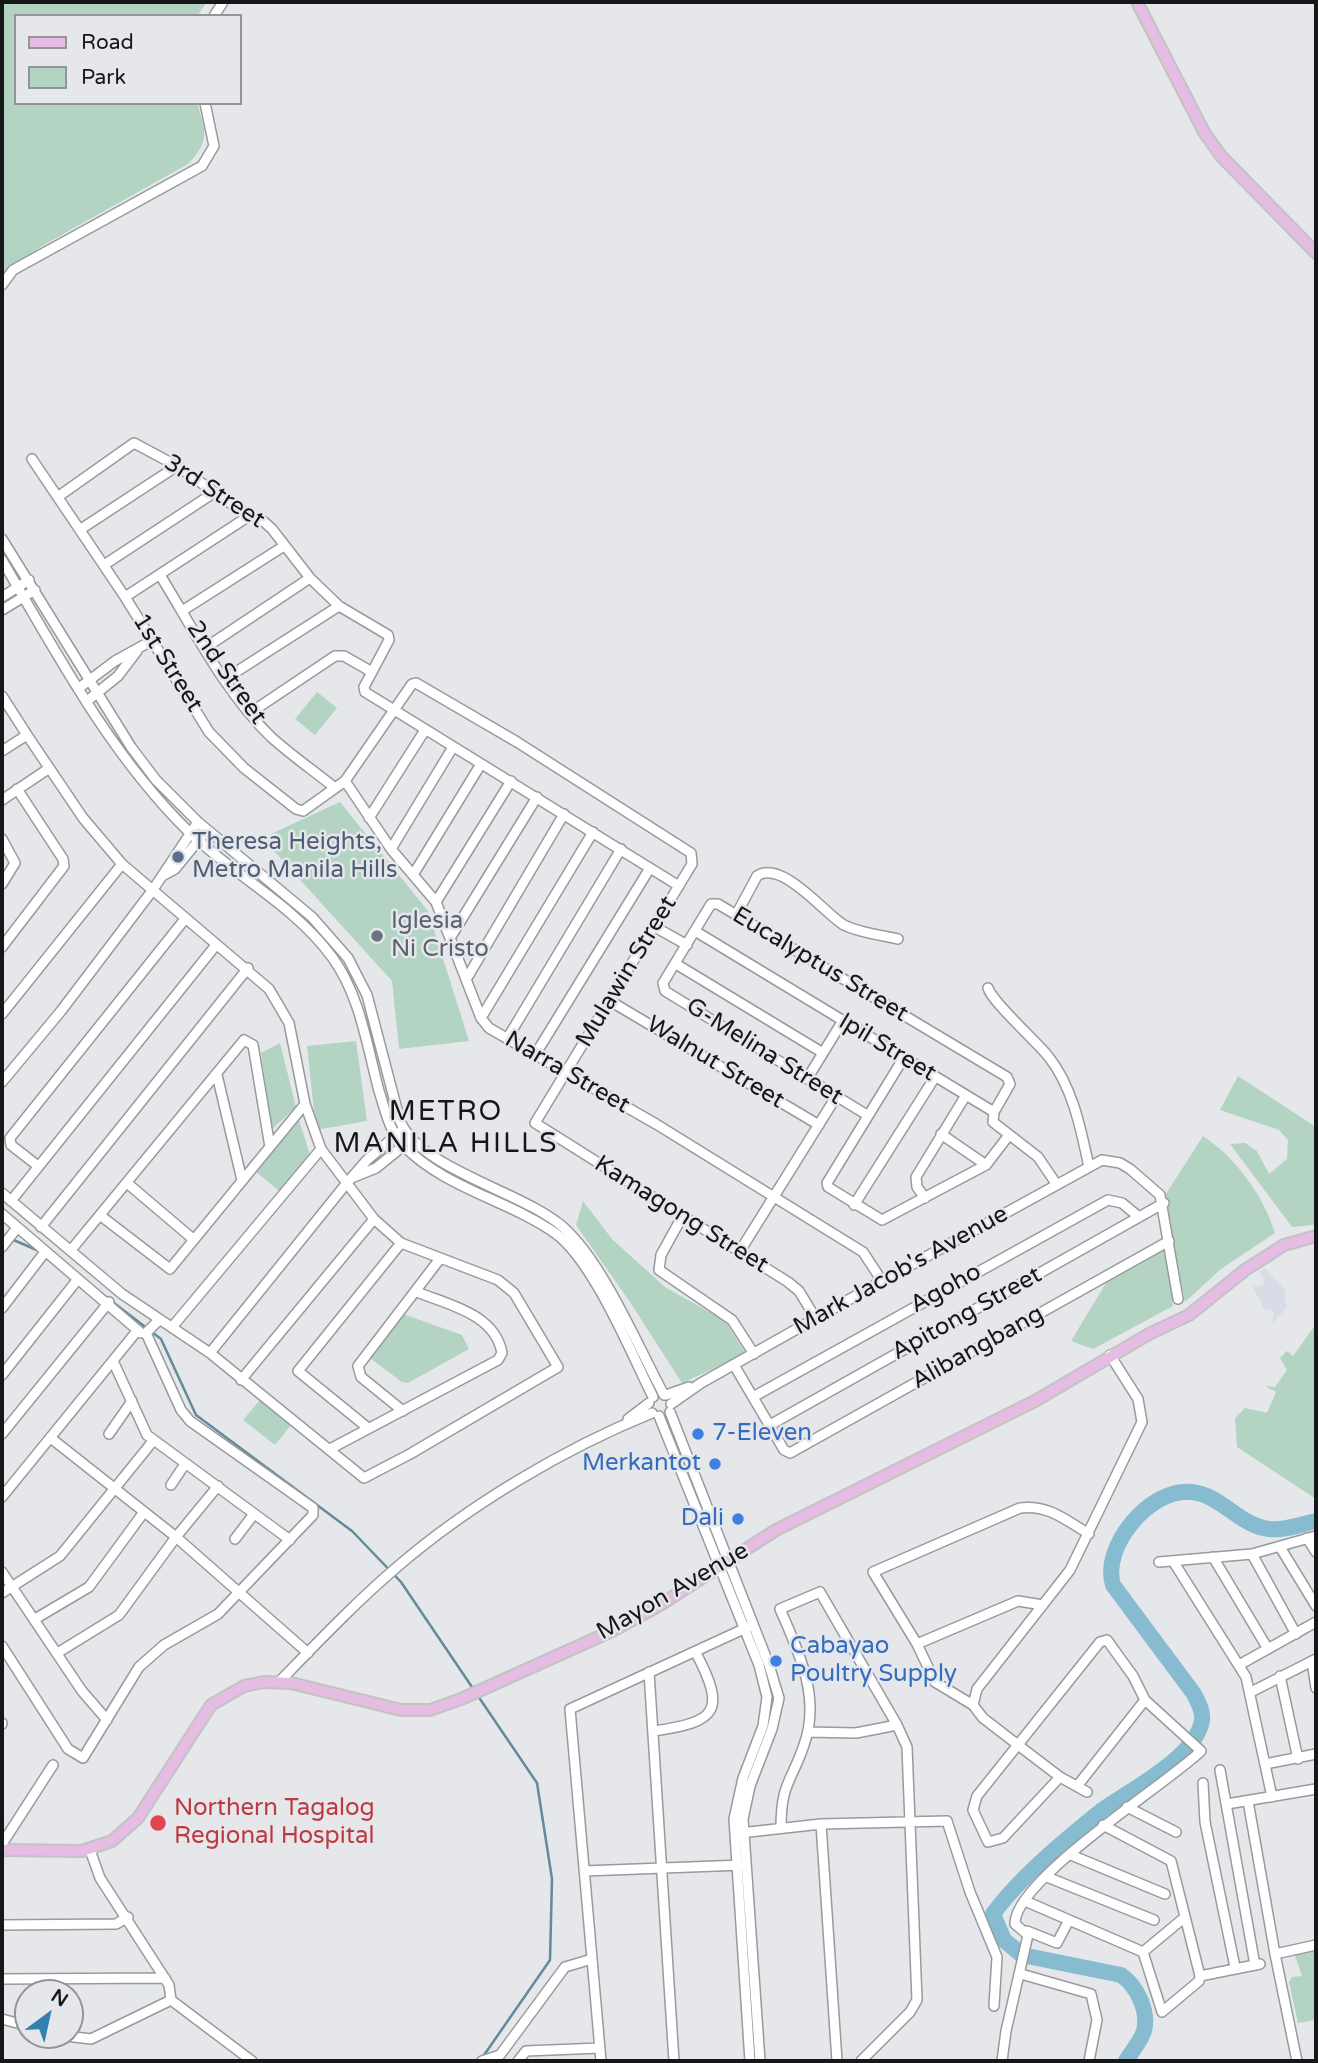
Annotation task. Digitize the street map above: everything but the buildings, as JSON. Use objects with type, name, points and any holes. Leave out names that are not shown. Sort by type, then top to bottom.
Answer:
[{"type":"main road","points":[[1138,2],[1204,132],[1221,156],[1316,253]]},
{"type":"main road","name":"Mayon Avenue","points":[[2,1850],[90,1850],[112,1841],[138,1818],[216,1701],[244,1686],[279,1682],[401,1710],[430,1710],[471,1695],[612,1631],[776,1530],[1035,1401],[1110,1355],[1189,1315],[1245,1270],[1284,1245],[1316,1236]]},
{"type":"street","points":[[2,285],[13,270],[202,166],[214,146],[205,105]]},
{"type":"street","name":"3rd Street","points":[[59,496],[134,443],[177,466],[249,516],[262,520],[310,578],[339,606],[388,635],[389,640],[372,672]]},
{"type":"street","name":"1st Street","points":[[32,459],[153,640],[209,732],[260,782],[299,811],[335,788]]},
{"type":"street","points":[[81,529],[177,466]]},
{"type":"street","points":[[104,565],[215,492]]},
{"type":"street","points":[[125,597],[249,516]]},
{"type":"street","points":[[2,539],[131,747],[156,780],[198,822],[312,917],[348,958],[367,995],[400,1132]]},
{"type":"street","points":[[182,611],[284,546]]},
{"type":"street","points":[[2,560],[79,688],[146,787],[198,840],[298,920],[332,957],[356,1004],[387,1116],[407,1142],[452,1180],[509,1206],[566,1243],[594,1282],[651,1400],[724,1564]]},
{"type":"street","name":"2nd Street","points":[[160,575],[225,679],[250,713],[272,737],[335,788]]},
{"type":"street","points":[[205,648],[310,578]]},
{"type":"street","points":[[2,597],[29,580]]},
{"type":"street","points":[[2,610],[35,590]]},
{"type":"street","points":[[225,679],[339,606]]},
{"type":"street","points":[[79,688],[115,661],[153,640]]},
{"type":"street","points":[[88,701],[118,676],[137,651]]},
{"type":"street","points":[[250,713],[335,656],[344,656],[372,672],[364,690],[679,886]]},
{"type":"street","name":"Mulawin Street","points":[[396,710],[412,684],[416,683],[669,837],[693,856],[692,864],[655,927],[535,1123]]},
{"type":"street","points":[[2,696],[48,769],[83,818],[122,864],[216,945],[248,968],[269,989],[285,1013],[305,1104],[321,1149],[374,1219],[401,1243],[498,1280],[514,1293],[557,1363],[556,1370],[363,1478],[210,1353],[122,1294],[2,1193]]},
{"type":"street","points":[[335,788],[345,780],[396,710]]},
{"type":"street","points":[[369,818],[425,730]]},
{"type":"street","points":[[2,751],[27,735]]},
{"type":"street","points":[[391,849],[453,747]]},
{"type":"street","points":[[413,875],[481,764]]},
{"type":"street","points":[[2,800],[48,769]]},
{"type":"street","name":"Narra Street","points":[[345,780],[391,849],[436,902],[452,935],[481,1018],[489,1028],[863,1252],[882,1281]]},
{"type":"street","points":[[436,902],[511,781]]},
{"type":"street","points":[[2,947],[64,866],[63,859],[17,789]]},
{"type":"street","points":[[452,935],[537,797]]},
{"type":"street","points":[[467,978],[564,814]]},
{"type":"street","points":[[2,1082],[61,1011],[152,891],[198,822]]},
{"type":"street","points":[[164,875],[175,869],[208,830]]},
{"type":"street","points":[[481,1018],[593,832]]},
{"type":"street","points":[[2,839],[15,863],[2,884]]},
{"type":"street","points":[[507,1039],[621,849]]},
{"type":"street","points":[[2,1014],[122,864]]},
{"type":"street","points":[[535,1055],[650,868]]},
{"type":"street","points":[[736,915],[757,876],[772,873],[808,892],[845,925],[898,939]]},
{"type":"street","name":"Eucalyptus Street","points":[[663,988],[713,903],[1007,1077],[1010,1081],[994,1112]]},
{"type":"street","points":[[38,1167],[11,1145],[10,1138],[185,919]]},
{"type":"street","points":[[655,927],[687,945]]},
{"type":"street","name":"Ipil Street","points":[[695,931],[994,1112],[993,1122],[1038,1157],[1057,1185]]},
{"type":"street","points":[[11,1201],[216,945]]},
{"type":"street","points":[[676,964],[823,1053]]},
{"type":"street","points":[[41,1227],[248,968]]},
{"type":"street","name":"G-Melina Street","points":[[663,988],[867,1115]]},
{"type":"street","points":[[988,988],[994,1000],[1017,1020],[1052,1062],[1077,1113],[1089,1167]]},
{"type":"street","name":"Walnut Street","points":[[610,1001],[819,1125]]},
{"type":"street","points":[[807,1079],[842,1022]]},
{"type":"street","points":[[71,1250],[242,1041],[252,1042],[270,1147]]},
{"type":"street","points":[[903,1059],[827,1183],[828,1188],[882,1220],[986,1165],[1009,1135]]},
{"type":"street","points":[[216,1075],[242,1180]]},
{"type":"street","points":[[854,1205],[935,1077]]},
{"type":"street","points":[[925,1198],[915,1180],[966,1095]]},
{"type":"street","points":[[740,1251],[836,1097]]},
{"type":"street","points":[[101,1216],[170,1269],[305,1104]]},
{"type":"street","name":"Kamagong Street","points":[[535,1123],[799,1291],[816,1319]]},
{"type":"street","points":[[210,1353],[346,1184],[367,1160],[400,1132]]},
{"type":"street","points":[[941,1134],[986,1165]]},
{"type":"street","points":[[354,1177],[376,1168],[407,1142]]},
{"type":"street","points":[[407,1142],[553,1219],[571,1235],[595,1268],[668,1401],[724,1564],[779,1698],[772,1729],[750,1786],[739,1833],[760,2061]]},
{"type":"street","points":[[173,1326],[321,1149]]},
{"type":"street","name":"Mark Jacob's Avenue","points":[[668,1401],[1102,1160],[1120,1163],[1130,1169],[1156,1189],[1164,1203]]},
{"type":"street","points":[[127,1183],[193,1239]]},
{"type":"street","name":"Agoho","points":[[752,1396],[1108,1199],[1122,1203],[1139,1217]]},
{"type":"street","points":[[1164,1203],[1178,1299]]},
{"type":"street","name":"Apitong Street","points":[[770,1425],[1164,1203]]},
{"type":"street","points":[[2,1214],[109,1302],[141,1332],[186,1415],[313,1507],[313,1515],[218,1614],[164,1645],[139,1667],[87,1755],[79,1758],[68,1749],[2,1646]]},
{"type":"street","points":[[683,1215],[661,1255],[659,1270],[732,1320],[754,1354]]},
{"type":"street","points":[[241,1380],[374,1219]]},
{"type":"street","points":[[2,1247],[17,1228]]},
{"type":"street","name":"Alibangbang","points":[[770,1425],[786,1452],[802,1446],[1170,1241]]},
{"type":"street","points":[[368,1428],[298,1371],[401,1243]]},
{"type":"street","points":[[2,1308],[45,1252]]},
{"type":"street","points":[[403,1411],[360,1377],[358,1366],[417,1292],[439,1259]]},
{"type":"street","points":[[2,1375],[78,1279]]},
{"type":"street","points":[[330,1449],[498,1360],[502,1353],[496,1337],[482,1319],[417,1292]]},
{"type":"street","points":[[2,1433],[109,1302]]},
{"type":"street","points":[[2,1497],[113,1361],[141,1332],[159,1320]]},
{"type":"street","points":[[973,1705],[977,1689],[1070,1570],[1142,1422],[1138,1399],[1110,1355]]},
{"type":"street","points":[[113,1361],[153,1441],[290,1540]]},
{"type":"street","points":[[734,1365],[770,1425]]},
{"type":"street","points":[[279,1682],[397,1567],[471,1512],[615,1428],[651,1400],[668,1401]]},
{"type":"street","points":[[110,1434],[132,1401]]},
{"type":"street","points":[[615,1428],[656,1415],[668,1401]]},
{"type":"street","points":[[52,1439],[176,1537],[308,1653]]},
{"type":"street","points":[[2,1593],[60,1556],[153,1441]]},
{"type":"street","points":[[171,1485],[185,1464]]},
{"type":"street","points":[[59,1652],[119,1615],[176,1537],[218,1486]]},
{"type":"street","points":[[1087,1792],[1060,1777],[983,1718],[973,1705],[935,1682],[917,1644],[873,1572],[1020,1508],[1031,1506],[1052,1511],[1089,1534]]},
{"type":"street","points":[[34,1619],[89,1587],[144,1512]]},
{"type":"street","points":[[235,1539],[254,1514]]},
{"type":"street","points":[[1159,1562],[1252,1553],[1312,1537],[1316,1552]]},
{"type":"street","points":[[1280,1547],[1316,1606]]},
{"type":"street","points":[[1252,1553],[1296,1634]]},
{"type":"street","points":[[1213,1557],[1268,1649]]},
{"type":"street","points":[[1173,1562],[1239,1665],[1251,1692],[1272,1797]]},
{"type":"street","points":[[2,1572],[59,1652],[82,1691],[107,1720]]},
{"type":"street","points":[[782,1828],[781,1797],[808,1732],[812,1702],[806,1672],[780,1609],[815,1591],[823,1595],[897,1725],[906,1747],[917,2000],[910,2012],[861,2061]]},
{"type":"street","points":[[917,1644],[1018,1601],[1044,1605]]},
{"type":"street","points":[[1239,1665],[1316,1622]]},
{"type":"street","points":[[601,2061],[570,1709],[749,1627]]},
{"type":"street","points":[[1060,1777],[1003,1838],[988,1842],[976,1820],[974,1804],[1104,1639],[1110,1642],[1133,1676],[1144,1700],[1201,1751],[1103,1825],[1047,1877],[1025,1901],[1014,1919],[1017,1926],[1027,1933],[1056,1943],[1068,1922]]},
{"type":"street","points":[[653,1731],[700,1721],[710,1712],[714,1698],[710,1682],[695,1653]]},
{"type":"street","points":[[1251,1692],[1314,1660],[1316,1688]]},
{"type":"street","points":[[649,1672],[674,2061]]},
{"type":"street","points":[[1280,1676],[1298,1759]]},
{"type":"street","points":[[1078,1785],[1144,1700]]},
{"type":"street","points":[[808,1732],[856,1733],[897,1725]]},
{"type":"street","points":[[1265,1764],[1316,1754]]},
{"type":"street","points":[[2,1844],[53,1765]]},
{"type":"street","points":[[1200,1976],[1257,1964],[1220,1770]]},
{"type":"street","points":[[1203,1783],[1205,1822],[1235,1967]]},
{"type":"street","points":[[1227,1804],[1316,1789]]},
{"type":"street","points":[[1248,1801],[1297,2061]]},
{"type":"street","points":[[1127,1807],[1176,1832]]},
{"type":"street","points":[[739,1833],[821,1824],[947,1821],[970,1892],[996,1957],[994,2006]]},
{"type":"street","points":[[821,1824],[837,2061]]},
{"type":"street","points":[[1103,1825],[1171,1861],[1200,1976],[1199,1981],[1162,2012],[1143,1952]]},
{"type":"street","points":[[90,1850],[96,1871],[128,1917],[171,1989],[171,2000]]},
{"type":"street","points":[[1071,1855],[1165,1894]]},
{"type":"street","points":[[584,1871],[742,1865]]},
{"type":"street","points":[[742,1865],[750,2061]]},
{"type":"street","points":[[1047,1877],[1154,1920]]},
{"type":"street","points":[[1025,1901],[1068,1922],[1143,1952]]},
{"type":"street","points":[[2,1925],[116,1924],[128,1917]]},
{"type":"street","points":[[1143,1952],[1185,1917]]},
{"type":"street","points":[[1002,2061],[1006,2031],[1022,1971],[1027,1933]]},
{"type":"street","points":[[1276,1954],[1316,1945]]},
{"type":"street","points":[[482,2061],[500,2055],[565,1967],[592,1959]]},
{"type":"street","points":[[1022,1971],[1091,1994],[1097,2020],[1089,2061]]},
{"type":"street","points":[[2,1979],[165,1978]]},
{"type":"street","points":[[84,2038],[91,2039],[171,2000]]},
{"type":"street","points":[[171,2000],[252,2061]]},
{"type":"street","points":[[518,2061],[526,2051],[600,2048]]},
{"type":"shaded area","points":[[1265,1268],[1287,1291],[1284,1294],[1287,1307],[1272,1324],[1274,1311],[1264,1309],[1253,1287],[1263,1285],[1265,1281],[1259,1273]]},
{"type":"green space","points":[[2,2],[207,2],[198,14],[14,14],[14,105],[198,105],[204,136],[200,149],[188,164],[40,247],[2,277]]},
{"type":"green space","points":[[317,692],[337,708],[315,735],[295,719]]},
{"type":"green space","points":[[340,802],[428,911],[469,1041],[399,1049],[392,981],[262,838]]},
{"type":"green space","points":[[356,1041],[367,1121],[316,1130],[307,1046]]},
{"type":"green space","points":[[280,1043],[296,1107],[272,1129],[261,1053]]},
{"type":"green space","points":[[1238,1076],[1316,1127],[1316,1223],[1313,1225],[1292,1227],[1230,1144],[1245,1143],[1257,1151],[1269,1174],[1287,1159],[1288,1140],[1279,1130],[1220,1110]]},
{"type":"green space","points":[[299,1120],[310,1155],[279,1191],[255,1171]]},
{"type":"green space","points":[[1203,1136],[1226,1155],[1247,1178],[1264,1205],[1275,1233],[1221,1269],[1185,1302],[1164,1197]]},
{"type":"green space","points":[[583,1201],[612,1239],[665,1287],[725,1321],[746,1354],[682,1383],[576,1225]]},
{"type":"green space","points":[[1166,1248],[1173,1306],[1093,1349],[1071,1341],[1106,1283]]},
{"type":"green space","points":[[403,1314],[462,1335],[469,1349],[408,1383],[402,1382],[370,1358]]},
{"type":"green space","points":[[1313,1328],[1316,1330],[1316,1499],[1237,1447],[1235,1418],[1245,1408],[1267,1413],[1276,1392],[1265,1386],[1275,1387],[1287,1370],[1280,1358],[1287,1351],[1293,1356]]},
{"type":"green space","points":[[260,1400],[291,1425],[275,1445],[243,1420]]},
{"type":"green space","points":[[1316,1946],[1316,2020],[1298,2023],[1289,1982],[1292,1977],[1302,1976],[1294,1953]]},
{"type":"waterway","points":[[2,1235],[39,1251]]},
{"type":"waterway","points":[[97,1290],[161,1339],[196,1415],[352,1531],[401,1582],[474,1690]]},
{"type":"waterway","points":[[1126,2061],[1141,2039],[1145,2023],[1137,1992],[1127,1980],[1121,1975],[1022,1955],[1004,1940],[993,1914],[1029,1873],[1073,1834],[1101,1811],[1175,1760],[1197,1734],[1202,1720],[1201,1709],[1194,1694],[1113,1585],[1111,1570],[1115,1553],[1122,1537],[1146,1509],[1176,1493],[1202,1494],[1259,1527],[1287,1528],[1316,1521]]},
{"type":"waterway","points":[[478,1696],[537,1783],[552,1879],[550,1960],[482,2058]]},
{"type":"place","name":"Theresa Heights, Metro Manila Hills","points":[[178,857]]},
{"type":"place","name":"Iglesia Ni Cristo","points":[[377,936]]},
{"type":"place","name":"7-Eleven","points":[[698,1434]]},
{"type":"place","name":"Merkantot","points":[[715,1464]]},
{"type":"place","name":"Dali","points":[[738,1519]]},
{"type":"place","name":"Cabayao Poultry Supply","points":[[776,1661]]},
{"type":"place","name":"Northern Tagalog Regional Hospital","points":[[158,1823]]},
{"type":"district","name":"METRO MANILA HILLS","points":[[446,1129]]}]
